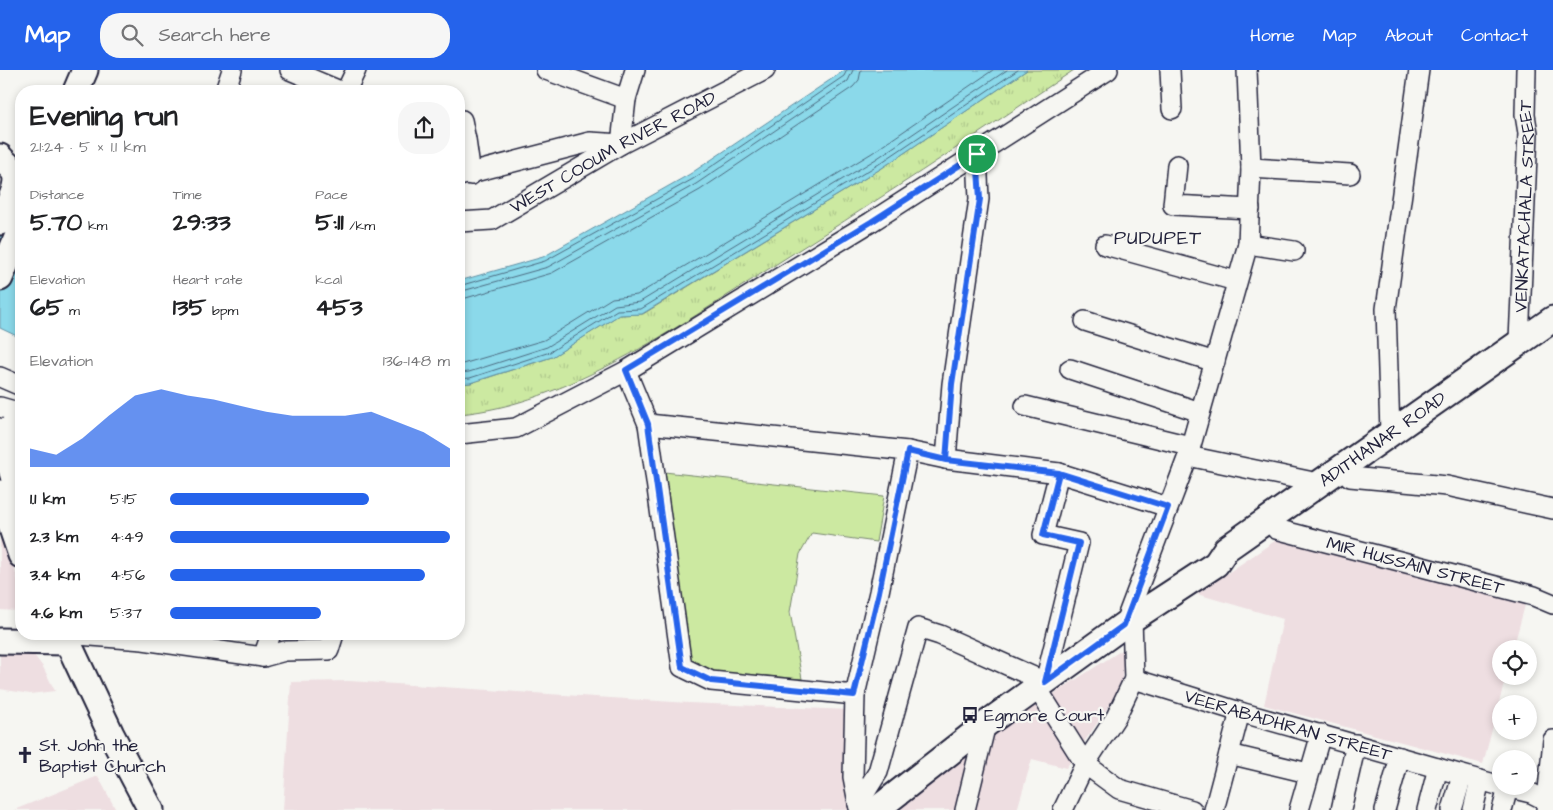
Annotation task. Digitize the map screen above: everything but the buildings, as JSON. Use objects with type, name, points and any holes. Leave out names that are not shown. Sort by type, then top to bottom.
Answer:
[{"type":"main road","points":[[78,85],[84,70]]},
{"type":"main road","points":[[0,158],[14,171],[15,176],[4,213]]},
{"type":"main road","points":[[0,278],[15,242]]},
{"type":"main road","name":"ADITHANAR ROAD","points":[[1216,564],[1226,549],[1519,341],[1553,319]]},
{"type":"main road","name":"ADITHANAR ROAD","points":[[864,808],[986,724],[1128,622],[1216,564],[1232,560],[1553,334]]},
{"type":"main road","points":[[13,506],[2,435],[15,424]]},
{"type":"main road","points":[[0,627],[15,628]]},
{"type":"main road","points":[[0,641],[15,640]]},
{"type":"main road","points":[[61,640],[134,810]]},
{"type":"main road","points":[[62,640],[151,810]]},
{"type":"street","points":[[227,85],[232,70]]},
{"type":"street","points":[[290,70],[326,85]]},
{"type":"street","points":[[349,85],[356,70]]},
{"type":"street","points":[[546,70],[626,99]]},
{"type":"street","points":[[465,175],[590,142],[621,144],[626,99],[635,70]]},
{"type":"street","name":"WEST COOUM RIVER ROAD","points":[[465,222],[492,220],[621,144],[764,70]]},
{"type":"street","points":[[465,433],[516,428],[626,370],[871,222],[1108,70]]},
{"type":"street","points":[[1170,70],[1172,109]]},
{"type":"street","points":[[1063,810],[1085,764],[1116,717],[1134,679],[1128,622],[1189,451],[1248,244],[1251,168],[1247,70]]},
{"type":"street","points":[[1390,432],[1386,309],[1418,70]]},
{"type":"street","name":"VENKATACHALA STREET","points":[[1519,341],[1528,133],[1525,115],[1526,70]]},
{"type":"street","points":[[946,460],[952,384],[980,199],[977,154]]},
{"type":"street","points":[[1177,165],[1173,205],[1250,209]]},
{"type":"street","points":[[1251,168],[1350,174]]},
{"type":"street","points":[[1248,244],[1294,251]]},
{"type":"street","points":[[1105,245],[1236,281]]},
{"type":"street","points":[[1085,321],[1215,362]]},
{"type":"street","points":[[1070,369],[1200,412]]},
{"type":"street","points":[[626,370],[648,424],[682,667],[711,681],[854,695]]},
{"type":"street","points":[[0,376],[15,383]]},
{"type":"street","points":[[1025,406],[1318,484]]},
{"type":"street","points":[[0,407],[15,411]]},
{"type":"street","points":[[648,424],[908,451],[946,460],[1059,473],[1168,507]]},
{"type":"street","points":[[864,808],[854,777],[854,695],[879,592],[908,451]]},
{"type":"street","points":[[1041,685],[1079,543],[1043,535],[1059,473]]},
{"type":"street","points":[[1350,477],[1447,486],[1553,509]]},
{"type":"street","name":"MIR HUSSAIN STREET","points":[[1276,529],[1534,596],[1553,604]]},
{"type":"street","points":[[864,808],[878,772],[918,628],[940,635],[1041,685],[1085,764],[1120,789],[1192,810]]},
{"type":"street","points":[[186,640],[200,641],[262,657],[331,642]]},
{"type":"street","points":[[262,657],[269,640]]},
{"type":"street","name":"VEERABADHRAN STREET","points":[[1134,679],[1240,712],[1492,784]]},
{"type":"street","points":[[1214,810],[1240,712]]},
{"type":"street","points":[[965,810],[986,724]]},
{"type":"street","points":[[1299,810],[1308,773],[1321,734]]},
{"type":"street","points":[[1549,806],[1553,740]]},
{"type":"street","points":[[1341,810],[1356,744]]},
{"type":"street","points":[[1229,754],[1308,773]]},
{"type":"street","points":[[1385,810],[1400,757]]},
{"type":"street","points":[[1428,810],[1438,768]]},
{"type":"street","points":[[1452,810],[1471,778]]},
{"type":"street","points":[[1471,778],[1473,810]]},
{"type":"street","points":[[1502,810],[1503,795]]},
{"type":"street","name":"VEERABADHRAN STREET","points":[[1534,795],[1549,806]]},
{"type":"shaded area","points":[[0,519],[15,571],[15,611],[0,610]]},
{"type":"shaded area","points":[[1285,534],[1527,598],[1515,640],[1492,640],[1492,685],[1504,685],[1501,695],[1492,695],[1492,730],[1483,764],[1264,705],[1283,619],[1197,594]]},
{"type":"shaded area","points":[[0,646],[28,647],[43,667],[55,691],[30,694],[0,689]]},
{"type":"shaded area","points":[[1125,648],[1121,688],[1066,768],[1032,759],[1017,810],[902,810],[901,803],[958,755]]},
{"type":"shaded area","points":[[349,681],[689,703],[850,710],[854,810],[283,810],[291,682]]},
{"type":"shaded area","points":[[98,776],[116,810],[14,810]]},
{"type":"green space","points":[[1027,70],[1074,70],[697,315],[620,360],[539,396],[499,408],[465,413],[465,384],[552,357],[619,315],[643,314],[882,168]]},
{"type":"green space","points":[[655,471],[884,496],[876,542],[812,533],[800,554],[790,612],[802,679],[705,671],[690,662]]},
{"type":"water","points":[[845,70],[1027,70],[882,168],[642,314],[619,315],[552,357],[465,383],[465,279],[543,257],[690,174]]},
{"type":"water","points":[[0,193],[15,200],[15,335],[0,328]]},
{"type":"place","name":"Egmore Court","points":[[970,715]]},
{"type":"place","name":"St. John the Baptist Church","points":[[25,755]]},
{"type":"district","name":"PUDUPET","points":[[1158,237]]},
{"type":"route","points":[[977,154],[871,222],[626,370],[648,424],[682,667],[711,681],[854,695],[879,592],[908,451],[946,460],[1059,473],[1168,507],[1124,625],[1045,682],[1079,543],[1043,535],[1059,473],[1003,466],[946,460],[952,384],[980,199],[977,154]]}]
